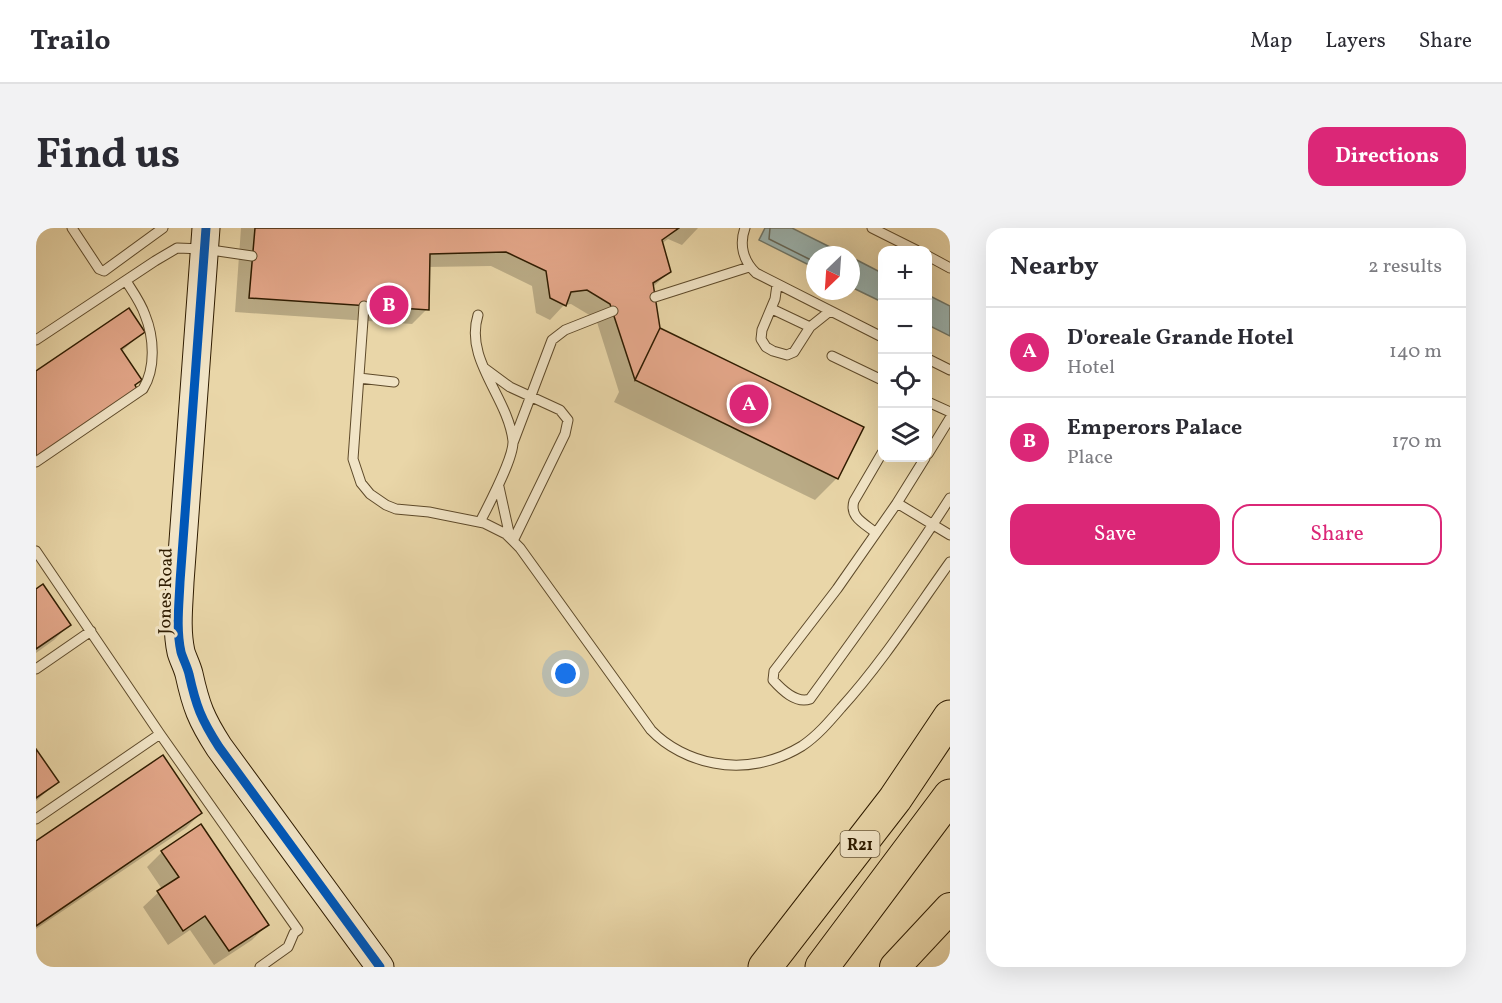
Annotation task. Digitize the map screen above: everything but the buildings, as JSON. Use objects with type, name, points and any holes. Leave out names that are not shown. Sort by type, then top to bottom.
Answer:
[{"type":"highway","name":"R21","points":[[765,967],[895,799],[950,717]]},
{"type":"highway","name":"R21","points":[[822,967],[950,796]]},
{"type":"main road","points":[[895,967],[950,908]]},
{"type":"street","name":"Jones Road","points":[[213,239],[188,672],[196,705],[219,747],[380,967]]},
{"type":"lane","points":[[72,228],[99,269],[104,271],[164,228]]},
{"type":"lane","points":[[745,228],[741,243],[749,267],[777,285],[878,335]]},
{"type":"lane","points":[[872,228],[908,246]]},
{"type":"lane","points":[[36,340],[164,254],[177,248],[213,239],[252,256]]},
{"type":"lane","points":[[932,259],[950,268]]},
{"type":"lane","points":[[655,297],[749,267]]},
{"type":"lane","points":[[36,462],[143,389],[148,381],[152,360],[150,329],[145,314],[126,281]]},
{"type":"lane","points":[[777,285],[772,309],[762,330],[761,339],[766,347],[773,351],[787,355],[794,352],[810,327],[830,311]]},
{"type":"lane","points":[[364,306],[353,459],[361,483],[377,500],[396,509],[429,512],[480,522],[500,530],[512,539],[651,730],[658,738],[694,758],[725,765],[764,762],[802,746],[820,732],[861,686],[950,562]]},
{"type":"lane","points":[[772,309],[810,327]]},
{"type":"lane","points":[[480,522],[498,487],[550,344],[565,330],[613,311]]},
{"type":"lane","points":[[478,315],[474,334],[484,368],[500,399],[513,443]]},
{"type":"lane","points":[[832,356],[878,378]]},
{"type":"lane","points":[[932,361],[950,370]]},
{"type":"lane","points":[[484,368],[510,387],[560,410],[568,420],[568,427],[512,539]]},
{"type":"lane","points":[[359,378],[394,382]]},
{"type":"lane","points":[[932,404],[950,412]]},
{"type":"lane","points":[[932,446],[950,418]]},
{"type":"lane","points":[[876,533],[853,514],[851,509],[878,460]]},
{"type":"lane","points":[[922,462],[897,503],[837,589],[774,671],[774,680],[798,700],[810,699],[887,593],[950,498]]},
{"type":"lane","points":[[498,487],[512,539]]},
{"type":"lane","points":[[897,503],[950,535]]},
{"type":"lane","points":[[36,551],[40,565],[91,631],[160,734],[298,930],[294,933],[288,947],[260,967]]},
{"type":"lane","points":[[36,669],[91,631]]},
{"type":"lane","points":[[36,819],[160,734]]},
{"type":"water","points":[[765,228],[792,228],[828,246],[806,246],[806,264],[759,240]]},
{"type":"water","points":[[860,262],[878,271],[878,300],[860,291]]},
{"type":"water","points":[[932,297],[950,306],[950,336],[932,327]]},
{"type":"cycle path","points":[[206,228],[180,582],[178,626],[181,652],[200,712],[219,747],[380,967]]},
{"type":"place","name":"Emperors Palace","points":[[389,305]]},
{"type":"place","name":"D'oreale Grande Hotel","points":[[749,404]]}]
